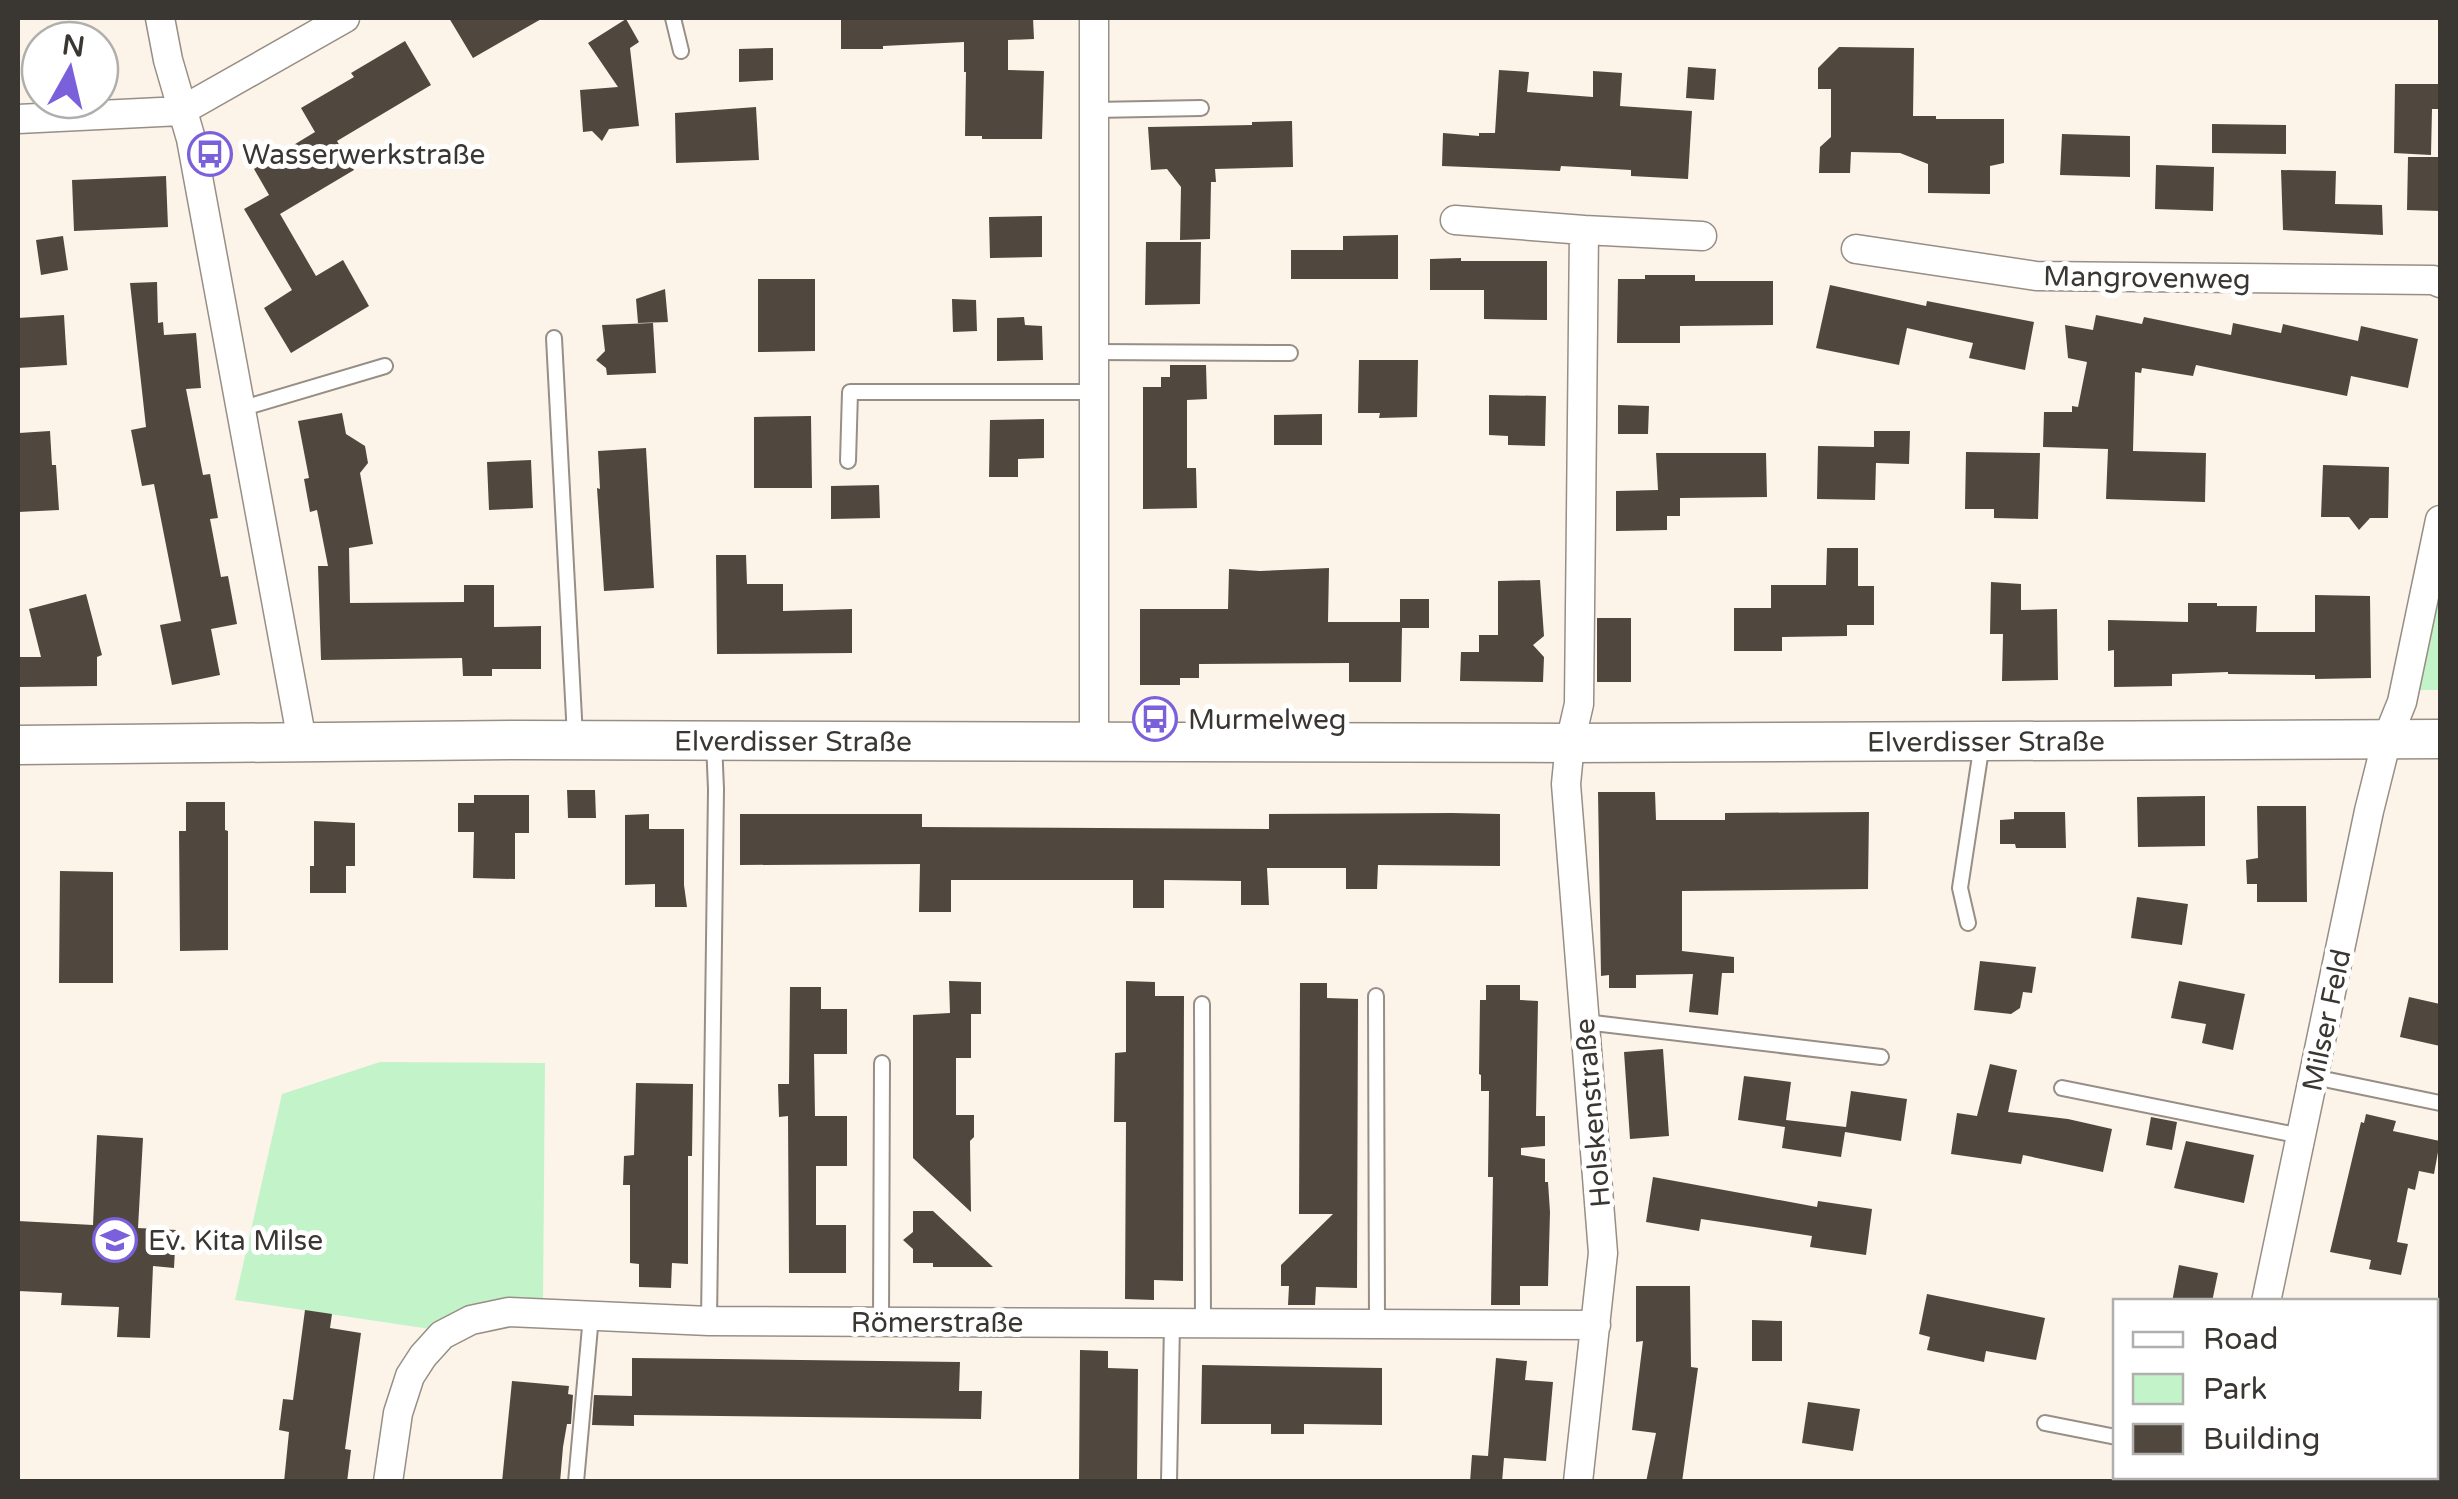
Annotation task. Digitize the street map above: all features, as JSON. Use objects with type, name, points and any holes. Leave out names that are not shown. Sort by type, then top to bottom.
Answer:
[{"type":"street","points":[[160,18],[191,140],[302,741]]},
{"type":"street","points":[[18,119],[181,111],[345,18]]},
{"type":"street","points":[[1094,18],[1094,742]]},
{"type":"street","points":[[1455,220],[1702,236]]},
{"type":"street","points":[[1570,744],[1579,704],[1584,230]]},
{"type":"street","name":"Mangrovenweg","points":[[1856,249],[2036,276],[2440,283]]},
{"type":"street","points":[[2394,739],[2440,520]]},
{"type":"street","name":"Milser Feld","points":[[2267,1299],[2369,811],[2394,739]]},
{"type":"street","name":"Elverdisser Straße","points":[[18,745],[302,741],[1570,744],[2440,739]]},
{"type":"street","name":"Holskenstraße","points":[[1570,744],[1566,784],[1604,1253],[1578,1482]]},
{"type":"street","name":"Römerstraße","points":[[388,1482],[398,1413],[410,1376],[423,1356],[442,1335],[470,1320],[508,1312],[710,1321],[1596,1324]]},
{"type":"lane","points":[[673,18],[682,51]]},
{"type":"lane","points":[[1094,110],[1201,108]]},
{"type":"lane","points":[[554,338],[575,742]]},
{"type":"lane","points":[[1093,352],[1290,353]]},
{"type":"lane","points":[[240,409],[385,366]]},
{"type":"lane","points":[[848,461],[850,392],[1093,392]]},
{"type":"lane","points":[[710,1321],[714,742]]},
{"type":"lane","points":[[1968,923],[1960,888],[1982,742]]},
{"type":"lane","points":[[1376,996],[1377,1325]]},
{"type":"lane","points":[[1202,1004],[1202,1324]]},
{"type":"lane","points":[[1584,1022],[1880,1056]]},
{"type":"lane","points":[[881,1322],[882,1063]]},
{"type":"lane","points":[[2314,1077],[2440,1103]]},
{"type":"lane","points":[[2062,1088],[2302,1136]]},
{"type":"lane","points":[[576,1482],[591,1316]]},
{"type":"lane","points":[[1169,1482],[1172,1324]]},
{"type":"lane","points":[[2044,1423],[2113,1437]]},
{"type":"green space","points":[[2440,560],[2440,690],[2412,690]]},
{"type":"green space","points":[[380,1062],[545,1063],[543,1304],[430,1329],[235,1300],[282,1094]]},
{"type":"building","points":[[449,18],[543,18],[473,58]]},
{"type":"building","points":[[841,18],[1033,18],[1034,39],[1008,40],[1008,70],[1044,71],[1042,139],[965,136],[964,42],[841,49]]},
{"type":"building","points":[[626,19],[639,42],[630,48],[639,126],[609,129],[602,141],[592,131],[583,132],[580,90],[618,87],[588,43]]},
{"type":"building","points":[[405,41],[431,85],[337,141],[354,170],[280,214],[254,169],[315,132],[301,108]]},
{"type":"building","points":[[1839,47],[1914,48],[1913,116],[2004,119],[2004,163],[1990,166],[1990,194],[1928,193],[1928,164],[1900,153],[1851,152],[1850,173],[1819,173],[1820,147],[1831,137],[1831,89],[1818,89],[1818,68]]},
{"type":"building","points":[[773,48],[773,80],[739,82],[739,49]]},
{"type":"building","points":[[1688,67],[1716,69],[1714,100],[1686,98]]},
{"type":"building","points":[[1499,70],[1529,72],[1527,92],[1593,97],[1593,71],[1622,73],[1620,106],[1692,111],[1688,179],[1631,176],[1631,170],[1561,166],[1560,171],[1442,166],[1443,133],[1495,133]]},
{"type":"building","points":[[2395,84],[2440,84],[2440,109],[2432,109],[2431,155],[2394,153]]},
{"type":"building","points":[[756,107],[759,160],[676,163],[675,113]]},
{"type":"building","points":[[1292,121],[1293,167],[1215,169],[1216,182],[1211,182],[1210,239],[1180,240],[1181,187],[1167,169],[1151,170],[1148,127]]},
{"type":"building","points":[[2212,124],[2286,125],[2286,154],[2212,153]]},
{"type":"building","points":[[2062,134],[2130,136],[2130,177],[2060,175]]},
{"type":"building","points":[[2408,157],[2440,157],[2440,211],[2407,210]]},
{"type":"building","points":[[2156,165],[2214,167],[2213,211],[2155,209]]},
{"type":"building","points":[[2281,170],[2336,171],[2335,204],[2382,205],[2383,235],[2283,230]]},
{"type":"building","points":[[166,176],[168,227],[74,231],[72,180]]},
{"type":"building","points":[[269,195],[316,276],[343,260],[369,306],[291,353],[264,308],[292,290],[244,209]]},
{"type":"building","points":[[1042,216],[1042,257],[990,258],[989,217]]},
{"type":"building","points":[[1398,235],[1398,279],[1291,279],[1291,250],[1343,250],[1343,236]]},
{"type":"building","points":[[63,236],[68,270],[41,275],[36,240]]},
{"type":"building","points":[[1146,242],[1201,242],[1200,304],[1145,305]]},
{"type":"building","points":[[1430,259],[1547,261],[1547,320],[1484,319],[1484,290],[1430,290]]},
{"type":"building","points":[[1645,275],[1695,275],[1695,281],[1773,281],[1773,325],[1680,326],[1680,343],[1617,343],[1618,279],[1645,279]]},
{"type":"building","points":[[758,279],[815,279],[815,351],[758,352]]},
{"type":"building","points":[[157,282],[158,323],[163,322],[164,335],[196,333],[201,388],[186,389],[203,475],[210,474],[218,518],[210,519],[221,577],[228,576],[237,624],[211,629],[220,675],[172,685],[160,625],[181,621],[154,484],[142,486],[131,430],[146,427],[130,283]]},
{"type":"building","points":[[1830,285],[1926,306],[1927,301],[2034,322],[2025,370],[1969,358],[1973,343],[1907,328],[1899,365],[1816,348]]},
{"type":"building","points":[[665,289],[668,322],[638,323],[636,299]]},
{"type":"building","points":[[952,299],[976,300],[977,331],[953,332]]},
{"type":"building","points":[[64,315],[67,365],[18,368],[18,318]]},
{"type":"building","points":[[2096,315],[2142,324],[2144,317],[2231,335],[2233,323],[2281,333],[2283,324],[2358,341],[2361,326],[2418,339],[2408,388],[2351,376],[2347,396],[2196,365],[2193,376],[2142,368],[2141,373],[2135,372],[2133,451],[2206,453],[2205,502],[2106,499],[2108,449],[2043,447],[2044,412],[2072,412],[2072,406],[2078,407],[2087,362],[2068,358],[2065,325],[2093,330]]},
{"type":"building","points":[[1024,317],[1025,325],[1042,326],[1043,360],[997,361],[997,318]]},
{"type":"building","points":[[653,323],[656,373],[607,375],[606,368],[596,360],[605,351],[602,325]]},
{"type":"building","points":[[1359,360],[1418,360],[1417,417],[1379,418],[1380,413],[1358,413]]},
{"type":"building","points":[[1170,365],[1206,365],[1207,399],[1187,400],[1187,468],[1196,468],[1197,508],[1143,509],[1143,387],[1161,387],[1161,377],[1170,377]]},
{"type":"building","points":[[1489,395],[1546,396],[1545,446],[1508,445],[1508,436],[1489,435]]},
{"type":"building","points":[[1618,405],[1649,406],[1648,434],[1618,434]]},
{"type":"building","points":[[342,413],[346,434],[365,446],[368,463],[360,473],[373,544],[349,548],[350,603],[464,602],[464,585],[494,585],[494,627],[541,626],[541,669],[492,669],[492,676],[463,676],[462,658],[321,660],[318,566],[328,566],[317,510],[310,512],[304,479],[309,478],[298,421]]},
{"type":"building","points":[[1322,414],[1322,445],[1274,445],[1274,415]]},
{"type":"building","points":[[811,416],[812,488],[754,488],[754,417]]},
{"type":"building","points":[[1044,419],[1044,458],[1018,459],[1018,477],[989,477],[990,420]]},
{"type":"building","points":[[50,431],[59,510],[18,512],[19,433]]},
{"type":"building","points":[[1874,431],[1910,431],[1909,464],[1876,463],[1875,500],[1817,499],[1818,446],[1874,447]]},
{"type":"building","points":[[646,448],[654,588],[604,591],[598,451]]},
{"type":"building","points":[[1966,452],[2040,453],[2038,519],[1994,518],[1994,509],[1965,509]]},
{"type":"building","points":[[1656,453],[1766,453],[1767,497],[1680,498],[1680,516],[1667,516],[1667,530],[1616,531],[1616,491],[1658,490]]},
{"type":"building","points":[[531,460],[533,508],[489,510],[487,462]]},
{"type":"building","points":[[2323,465],[2389,467],[2388,518],[2370,518],[2359,530],[2349,517],[2321,517]]},
{"type":"building","points":[[879,485],[880,518],[831,519],[831,486]]},
{"type":"building","points":[[1827,548],[1858,548],[1858,586],[1874,586],[1874,625],[1847,625],[1847,636],[1782,637],[1782,651],[1734,651],[1734,608],[1771,608],[1771,585],[1826,585]]},
{"type":"building","points":[[716,555],[746,555],[747,584],[783,584],[783,611],[852,609],[852,653],[717,654]]},
{"type":"building","points":[[1329,568],[1328,622],[1400,622],[1400,599],[1429,599],[1429,628],[1402,628],[1401,682],[1349,682],[1349,663],[1199,664],[1199,678],[1180,678],[1180,685],[1140,685],[1140,609],[1228,609],[1229,569]]},
{"type":"building","points":[[1540,580],[1544,636],[1533,645],[1544,657],[1543,682],[1460,681],[1461,652],[1479,652],[1479,635],[1498,635],[1498,581]]},
{"type":"building","points":[[1991,582],[2021,584],[2021,610],[2057,609],[2058,680],[2002,681],[2003,634],[1990,634]]},
{"type":"building","points":[[86,594],[102,655],[97,657],[97,686],[18,687],[18,657],[41,657],[29,609]]},
{"type":"building","points":[[2315,595],[2370,596],[2371,678],[2315,679],[2315,675],[2228,672],[2172,674],[2172,686],[2114,687],[2114,650],[2108,651],[2108,620],[2188,622],[2188,603],[2217,603],[2257,606],[2256,632],[2315,632]]},
{"type":"building","points":[[1597,618],[1631,618],[1631,682],[1597,682]]},
{"type":"building","points":[[567,790],[595,790],[596,818],[568,818]]},
{"type":"building","points":[[1598,792],[1655,792],[1656,820],[1725,820],[1725,813],[1869,812],[1868,889],[1682,891],[1682,951],[1734,957],[1734,973],[1722,973],[1718,1015],[1689,1012],[1693,974],[1636,975],[1636,988],[1609,988],[1609,975],[1601,976]]},
{"type":"building","points":[[474,795],[529,795],[529,833],[515,833],[515,879],[473,878],[474,832],[458,832],[458,803],[474,803]]},
{"type":"building","points":[[2205,796],[2205,846],[2138,847],[2137,797]]},
{"type":"building","points":[[186,802],[225,802],[228,950],[180,951],[179,831],[186,831]]},
{"type":"building","points":[[2257,806],[2306,806],[2307,902],[2257,902],[2257,884],[2247,884],[2246,860],[2258,858]]},
{"type":"building","points":[[2014,812],[2065,812],[2066,848],[2016,848],[2015,844],[2000,844],[2000,820],[2014,819]]},
{"type":"building","points":[[649,814],[649,829],[684,829],[687,907],[655,907],[655,884],[625,885],[625,815]]},
{"type":"building","points":[[740,814],[922,814],[922,827],[1269,829],[1269,814],[1500,814],[1500,866],[1378,865],[1377,889],[1346,889],[1346,868],[1267,868],[1269,905],[1241,905],[1241,881],[1164,880],[1164,908],[1133,908],[1133,880],[951,880],[951,912],[919,912],[920,864],[740,865]]},
{"type":"building","points":[[314,821],[355,823],[355,866],[346,866],[346,893],[310,893]]},
{"type":"building","points":[[60,871],[113,872],[113,983],[59,983]]},
{"type":"building","points":[[2137,897],[2188,904],[2182,945],[2131,938]]},
{"type":"building","points":[[1980,961],[2036,967],[2032,993],[2023,992],[2020,1008],[2011,1014],[1974,1010]]},
{"type":"building","points":[[949,981],[981,982],[981,1014],[971,1014],[971,1058],[956,1058],[956,1115],[974,1115],[974,1137],[970,1141],[971,1212],[913,1158],[913,1015],[950,1013]]},
{"type":"building","points":[[1126,981],[1155,982],[1155,996],[1184,996],[1183,1281],[1154,1280],[1154,1300],[1125,1299],[1126,1122],[1114,1122],[1115,1053],[1126,1052]]},
{"type":"building","points":[[2179,981],[2245,994],[2233,1050],[2202,1043],[2206,1024],[2171,1018]]},
{"type":"building","points":[[1300,983],[1327,983],[1327,998],[1358,999],[1357,1288],[1316,1287],[1315,1305],[1288,1305],[1289,1286],[1281,1286],[1281,1265],[1333,1214],[1299,1214]]},
{"type":"building","points":[[1486,985],[1520,985],[1520,1000],[1538,1001],[1536,1116],[1545,1116],[1545,1146],[1521,1148],[1521,1155],[1545,1159],[1550,1212],[1548,1286],[1520,1286],[1520,1305],[1491,1305],[1493,1177],[1488,1177],[1489,1091],[1481,1091],[1479,1074],[1480,1000],[1486,1000]]},
{"type":"building","points":[[790,987],[821,987],[821,1009],[847,1009],[847,1054],[814,1054],[815,1116],[847,1116],[847,1166],[816,1166],[816,1225],[846,1225],[846,1273],[789,1273],[788,1116],[779,1117],[778,1084],[789,1084]]},
{"type":"building","points":[[2409,997],[2440,1004],[2440,1046],[2400,1037]]},
{"type":"building","points":[[1663,1049],[1669,1136],[1630,1139],[1624,1052]]},
{"type":"building","points":[[1990,1064],[2017,1070],[2008,1112],[2112,1129],[2103,1172],[2023,1155],[2021,1164],[1951,1154],[1957,1113],[1977,1116]]},
{"type":"building","points":[[1744,1076],[1791,1082],[1786,1120],[1846,1127],[1851,1091],[1907,1099],[1901,1141],[1845,1132],[1841,1157],[1782,1148],[1785,1127],[1738,1120]]},
{"type":"building","points":[[636,1083],[693,1084],[688,1264],[672,1263],[671,1288],[639,1287],[639,1264],[630,1263],[630,1185],[623,1185],[624,1156],[634,1155]]},
{"type":"building","points":[[2366,1114],[2396,1121],[2393,1131],[2440,1141],[2434,1174],[2419,1171],[2415,1190],[2408,1188],[2397,1242],[2408,1244],[2401,1275],[2369,1269],[2371,1260],[2330,1252]]},
{"type":"building","points":[[2151,1117],[2177,1122],[2172,1150],[2146,1145]]},
{"type":"building","name":"Ev. Kita Milse","points":[[97,1135],[143,1138],[138,1228],[176,1230],[174,1268],[153,1266],[150,1338],[117,1337],[119,1307],[61,1305],[62,1293],[18,1291],[18,1221],[93,1225]]},
{"type":"building","points":[[2186,1141],[2254,1155],[2244,1203],[2174,1188]]},
{"type":"building","points":[[1653,1177],[1817,1207],[1818,1201],[1872,1209],[1866,1255],[1810,1247],[1812,1236],[1701,1219],[1699,1231],[1646,1222]]},
{"type":"building","points":[[913,1211],[933,1211],[993,1267],[913,1263],[913,1249],[903,1240],[913,1232]]},
{"type":"building","points":[[2179,1265],[2218,1273],[2213,1299],[2173,1299]]},
{"type":"building","points":[[1636,1286],[1690,1286],[1691,1367],[1698,1368],[1682,1482],[1646,1482],[1656,1433],[1632,1430],[1643,1341],[1636,1342]]},
{"type":"building","points":[[1927,1294],[2045,1318],[2036,1360],[1986,1351],[1984,1362],[1927,1350],[1930,1337],[1919,1334]]},
{"type":"building","points":[[305,1310],[332,1314],[330,1328],[361,1333],[345,1449],[351,1450],[347,1482],[284,1482],[289,1432],[279,1430],[283,1399],[293,1400]]},
{"type":"building","points":[[1752,1320],[1782,1321],[1782,1361],[1752,1361]]},
{"type":"building","points":[[1080,1350],[1108,1351],[1108,1368],[1138,1369],[1137,1482],[1079,1482]]},
{"type":"building","points":[[632,1358],[960,1362],[959,1391],[982,1391],[981,1419],[634,1415],[634,1426],[592,1425],[594,1395],[632,1396]]},
{"type":"building","points":[[1496,1358],[1527,1361],[1525,1380],[1553,1382],[1546,1461],[1504,1458],[1502,1482],[1470,1482],[1472,1455],[1488,1456]]},
{"type":"building","points":[[1202,1365],[1382,1368],[1382,1425],[1304,1424],[1304,1434],[1271,1434],[1271,1424],[1201,1424]]},
{"type":"building","points":[[512,1381],[569,1386],[568,1394],[573,1395],[571,1424],[567,1424],[560,1482],[502,1482]]},
{"type":"building","points":[[1808,1402],[1860,1409],[1853,1451],[1802,1443]]},
{"type":"place","name":"Wasserwerkstraße","points":[[210,154]]},
{"type":"place","name":"Murmelweg","points":[[1155,719]]},
{"type":"place","name":"Ev. Kita Milse","points":[[115,1240]]}]
